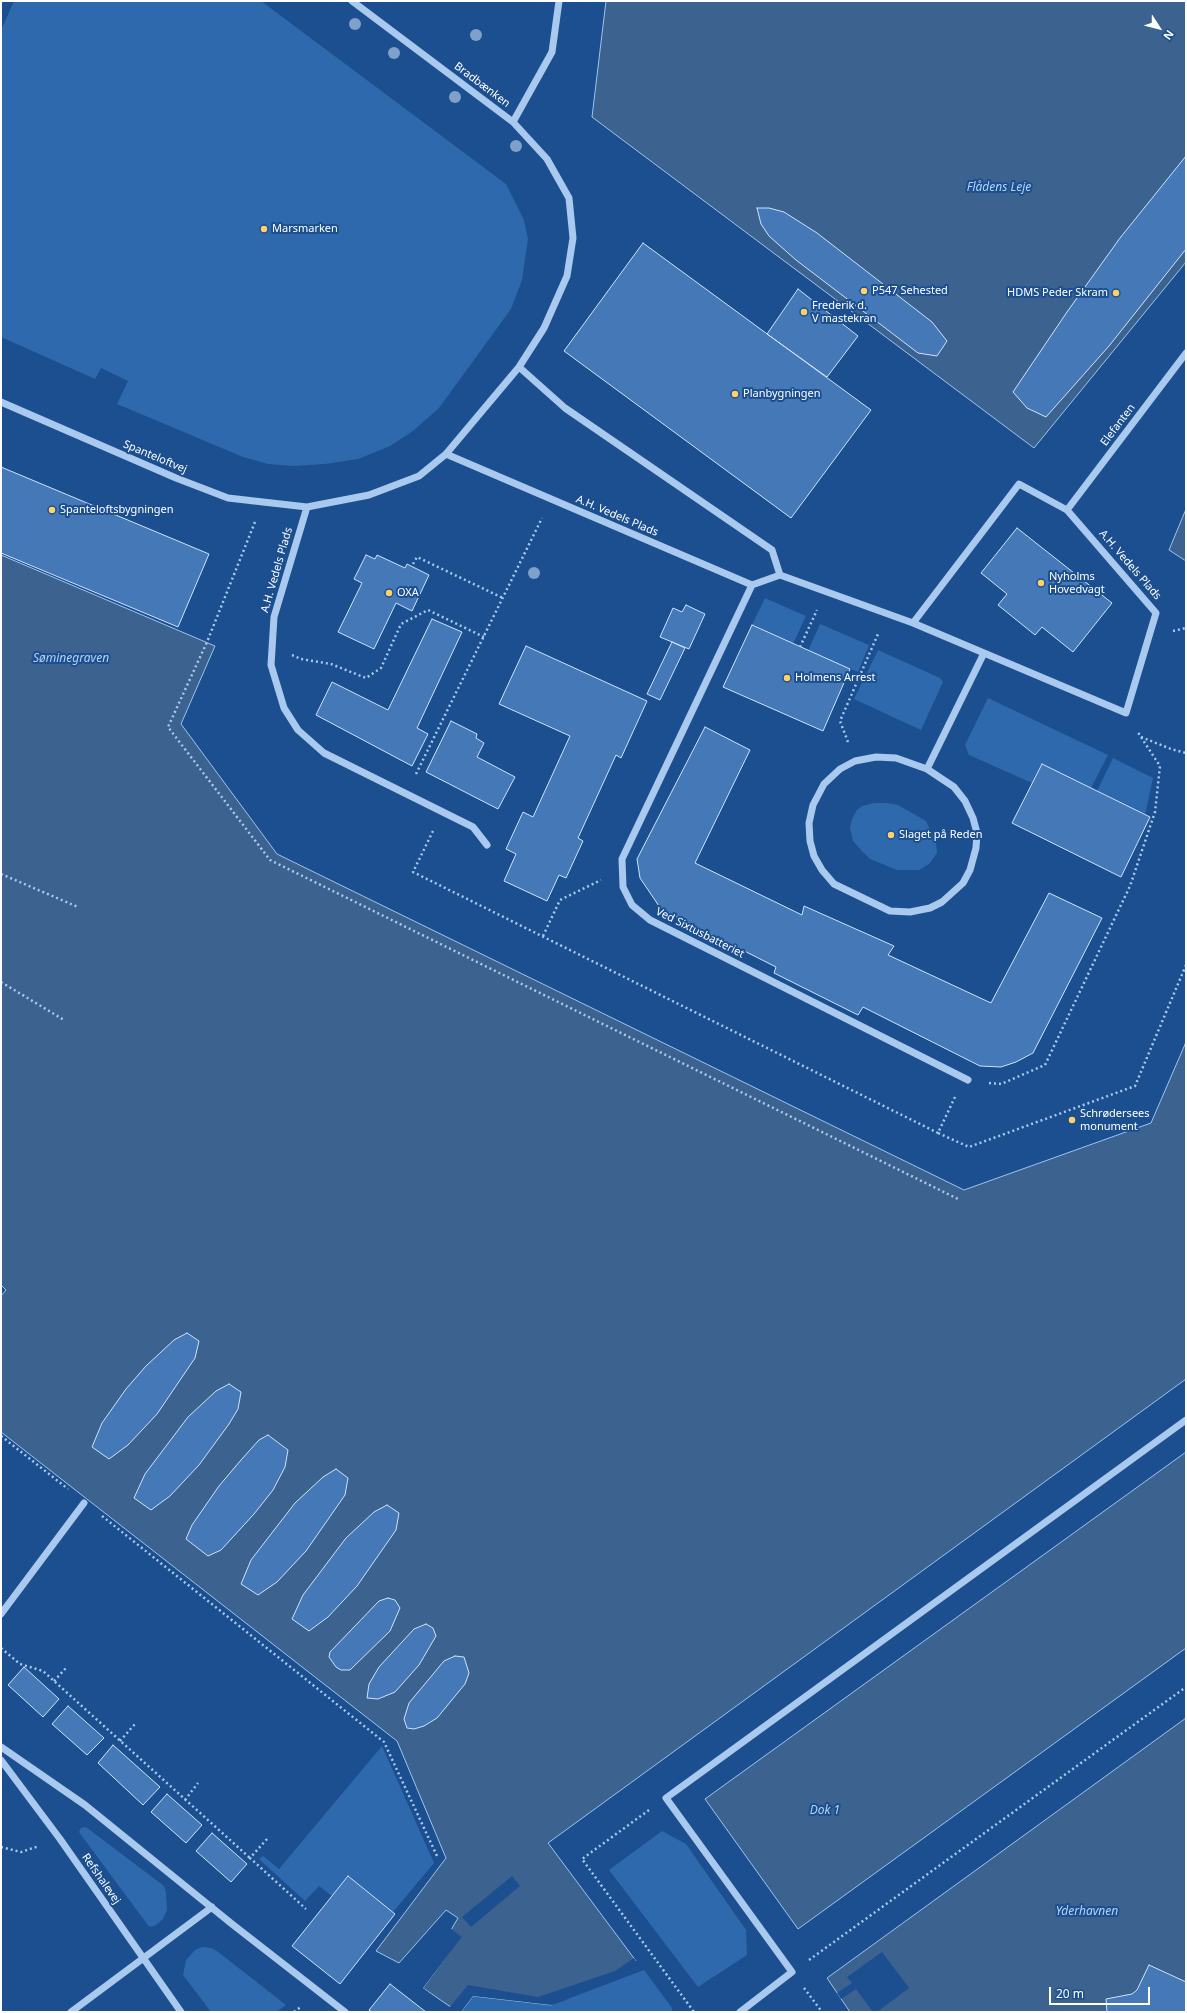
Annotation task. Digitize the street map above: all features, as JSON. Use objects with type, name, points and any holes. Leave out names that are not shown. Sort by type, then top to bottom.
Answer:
[{"type":"street","name":"Bradbænken","points":[[352,1],[513,122],[552,52],[559,1]]},
{"type":"street","points":[[307,507],[369,495],[419,476],[446,454],[519,367],[544,328],[567,276],[573,238],[569,198],[547,159],[513,122]]},
{"type":"street","name":"Elefanten","points":[[1067,510],[1186,353]]},
{"type":"street","points":[[519,367],[565,408],[772,550],[780,575]]},
{"type":"street","name":"Spanteloftvej","points":[[1,402],[182,481],[228,498],[307,507]]},
{"type":"street","name":"A.H. Vedels Plads","points":[[446,454],[752,585]]},
{"type":"street","name":"A.H. Vedels Plads","points":[[913,623],[1019,484],[1067,510],[1156,613],[1126,713]]},
{"type":"street","name":"A.H. Vedels Plads","points":[[307,507],[274,618],[271,665],[284,708],[298,730],[324,753],[406,795],[474,827],[487,845]]},
{"type":"street","points":[[752,585],[780,575],[913,623],[1126,713]]},
{"type":"street","name":"Ved Sixtusbatteriet","points":[[752,585],[622,859],[623,887],[632,905],[650,920],[966,1079]]},
{"type":"street","points":[[927,769],[984,653]]},
{"type":"street","points":[[876,757],[896,758],[927,769],[954,787],[965,801],[973,818],[977,833],[974,855],[970,870],[963,883],[942,902],[930,908],[910,912],[890,911],[834,884],[822,870],[814,856],[810,841],[809,823],[813,805],[824,784],[840,769],[856,761],[876,757]]},
{"type":"street","points":[[740,2012],[792,1972],[666,1798],[1186,1420]]},
{"type":"street","points":[[1,1614],[84,1503]]},
{"type":"street","points":[[1,1747],[85,1805],[345,2012]]},
{"type":"street","name":"Refshalevej","points":[[1,1760],[60,1839],[181,2012]]},
{"type":"street","points":[[71,2012],[212,1907]]},
{"type":"path","points":[[406,795],[551,500]]},
{"type":"path","points":[[263,502],[207,642],[168,727],[270,860],[958,1200]]},
{"type":"path","points":[[413,564],[417,557],[503,598]]},
{"type":"path","points":[[800,647],[826,592]]},
{"type":"path","points":[[272,645],[301,659],[331,664],[366,678],[381,668],[401,624],[428,610],[484,637]]},
{"type":"path","points":[[856,761],[840,721],[887,613]]},
{"type":"path","points":[[938,1133],[966,1079],[1001,1084],[1045,1065],[1130,886],[1155,812],[1160,766],[1126,713]]},
{"type":"path","points":[[1141,737],[1171,749],[1186,753]]},
{"type":"path","points":[[429,839],[413,872],[806,1069],[969,1147],[1135,1086],[1186,965]]},
{"type":"path","points":[[543,936],[560,900],[622,869]]},
{"type":"path","points":[[1,874],[78,907]]},
{"type":"path","points":[[1,982],[64,1020]]},
{"type":"path","points":[[1,1436],[384,1742],[437,1856]]},
{"type":"path","points":[[1,1648],[20,1664],[43,1671],[306,1909]]},
{"type":"path","points":[[54,1681],[66,1668]]},
{"type":"path","points":[[822,2012],[792,1972],[1186,1687]]},
{"type":"path","points":[[120,1741],[135,1724]]},
{"type":"path","points":[[185,1800],[198,1783]]},
{"type":"path","points":[[666,1798],[582,1859],[694,2012]]},
{"type":"path","points":[[1,1847],[22,1852],[60,1839]]},
{"type":"path","points":[[250,1858],[267,1840]]},
{"type":"shaded area","name":"Marsmarken","points":[[14,1],[261,1],[506,184],[524,220],[528,239],[522,280],[511,309],[439,408],[413,431],[390,446],[358,459],[325,464],[293,466],[268,464],[243,457],[117,404],[128,381],[101,368],[95,379],[1,337],[1,30]]},
{"type":"shaded area","points":[[765,598],[806,616],[793,644],[752,625]]},
{"type":"shaded area","points":[[820,624],[869,645],[858,672],[808,651]]},
{"type":"shaded area","points":[[878,650],[940,678],[943,682],[921,730],[854,699]]},
{"type":"shaded area","points":[[988,698],[1108,755],[1091,788],[1042,764],[1032,783],[969,755],[965,745]]},
{"type":"shaded area","points":[[1113,758],[1153,778],[1145,815],[1097,791]]},
{"type":"shaded area","points":[[874,803],[898,805],[926,821],[936,842],[937,853],[929,864],[919,870],[897,870],[870,859],[861,850],[853,841],[850,828],[852,819],[857,810],[862,806]]},
{"type":"shaded area","points":[[382,1746],[434,1863],[393,1912],[348,1876],[332,1896],[319,1886],[305,1901],[259,1859],[263,1856],[279,1869]]},
{"type":"shaded area","points":[[86,1827],[164,1886],[166,1892],[167,1910],[163,1919],[156,1925],[150,1927],[147,1924],[79,1832],[81,1828]]},
{"type":"shaded area","points":[[662,1831],[686,1844],[746,1930],[747,1955],[698,1987],[609,1870]]},
{"type":"shaded area","points":[[202,1947],[211,1948],[217,1951],[286,2005],[276,2012],[211,2012],[183,1975],[186,1960],[195,1950]]},
{"type":"shaded area","points":[[644,1970],[672,2008],[672,2012],[461,2012],[473,1996],[552,2005]]},
{"type":"water","name":"Flådens Leje","points":[[606,1],[1186,1],[1186,262],[1034,448],[592,117]]},
{"type":"water","points":[[1186,509],[1186,561],[1169,550]]},
{"type":"water","name":"Søminegraven","points":[[1,555],[215,646],[181,724],[277,854],[964,1190],[1151,1123],[1186,1042],[1186,1379],[548,1843],[636,1961],[609,1977],[572,1990],[551,2005],[473,1996],[461,2012],[458,2012],[423,1988],[461,1937],[451,1930],[458,1918],[446,1910],[399,1963],[376,1951],[446,1858],[397,1741],[1,1432],[1,1296],[6,1290],[1,1285]]},
{"type":"water","name":"Dok 1","points":[[1186,1452],[1186,1648],[798,1929],[705,1799]]},
{"type":"water","name":"Yderhavnen","points":[[1186,1718],[1186,2012],[850,2012],[827,1978]]},
{"type":"pier","points":[[512,1876],[520,1886],[471,1927],[462,1917]]},
{"type":"pier","points":[[450,1928],[462,1937],[423,1988],[449,2008],[468,1985],[538,1997],[615,1971],[634,1958],[637,1963],[610,1979],[573,1992],[566,2000],[551,2005],[473,1996],[461,2012],[454,2012],[421,1988],[459,1937],[450,1931]]},
{"type":"pier","points":[[882,1952],[909,1988],[877,2012],[873,2012],[856,1989],[841,1999],[837,1993],[852,1983],[847,1977]]},
{"type":"building","name":"HDMS Peder Skram","points":[[1186,156],[1186,249],[1109,346],[1046,417],[1027,408],[1013,392],[1067,312],[1120,238]]},
{"type":"building","name":"P547 Sehested","points":[[757,208],[769,208],[784,212],[817,233],[932,322],[947,341],[937,356],[918,353],[796,260],[769,236],[761,224]]},
{"type":"building","name":"Planbygningen","points":[[643,243],[871,410],[791,518],[564,351]]},
{"type":"building","name":"Frederik d. V mastekran","points":[[798,289],[858,336],[827,377],[767,334]]},
{"type":"building","name":"Spanteloftsbygningen","points":[[1,467],[209,554],[178,627],[1,553]]},
{"type":"building","name":"Nyholms Hovedvagt","points":[[1017,528],[1112,603],[1073,652],[1042,627],[1035,635],[998,605],[1007,594],[981,573]]},
{"type":"building","name":"OXA","points":[[366,555],[375,559],[377,555],[405,568],[407,564],[429,575],[412,611],[396,603],[374,649],[338,632],[362,583],[354,579]]},
{"type":"building","points":[[686,605],[705,614],[689,649],[660,637],[673,608],[682,612]]},
{"type":"building","points":[[432,619],[462,632],[417,728],[428,734],[412,766],[316,715],[332,682],[388,710]]},
{"type":"building","name":"Holmens Arrest","points":[[752,625],[850,669],[823,731],[723,687]]},
{"type":"building","points":[[672,642],[685,648],[660,700],[647,694]]},
{"type":"building","points":[[526,646],[647,701],[621,758],[616,755],[578,838],[583,841],[566,878],[559,875],[547,901],[504,881],[516,854],[506,849],[523,812],[533,817],[570,736],[499,704]]},
{"type":"building","points":[[451,721],[477,734],[476,738],[484,743],[477,757],[515,777],[498,809],[426,772]]},
{"type":"building","points":[[705,727],[750,750],[695,863],[802,915],[804,906],[894,946],[888,955],[991,1003],[1049,893],[1102,918],[1033,1053],[1016,1062],[1001,1067],[980,1066],[863,1007],[858,1015],[774,973],[776,967],[661,909],[640,878],[637,859]]},
{"type":"building","points":[[1042,764],[1150,817],[1121,877],[1012,823]]},
{"type":"building","points":[[187,1333],[199,1341],[195,1358],[157,1414],[128,1445],[109,1459],[92,1447],[102,1423],[126,1389],[146,1366],[174,1340]]},
{"type":"building","points":[[229,1384],[241,1392],[238,1409],[199,1465],[170,1496],[151,1510],[134,1498],[145,1474],[188,1417],[216,1391]]},
{"type":"building","points":[[268,1435],[288,1450],[285,1467],[273,1490],[254,1514],[221,1550],[208,1556],[186,1539],[192,1525],[219,1486],[259,1440]]},
{"type":"building","points":[[336,1469],[348,1478],[345,1495],[306,1551],[277,1582],[258,1595],[241,1584],[251,1560],[295,1503],[323,1477]]},
{"type":"building","points":[[387,1505],[399,1513],[396,1530],[357,1586],[328,1617],[309,1631],[292,1619],[303,1595],[346,1538],[374,1512]]},
{"type":"building","points":[[388,1598],[395,1600],[400,1608],[390,1631],[350,1670],[341,1670],[336,1667],[329,1657],[330,1652],[379,1601]]},
{"type":"building","points":[[426,1624],[433,1628],[436,1636],[419,1665],[395,1692],[378,1699],[367,1698],[369,1684],[379,1667],[414,1629]]},
{"type":"building","points":[[455,1656],[464,1657],[469,1673],[465,1684],[437,1718],[424,1726],[414,1729],[407,1728],[404,1719],[409,1703],[444,1661]]},
{"type":"building","points":[[24,1667],[59,1699],[43,1717],[8,1685]]},
{"type":"building","points":[[68,1706],[104,1738],[87,1755],[52,1724]]},
{"type":"building","points":[[113,1745],[160,1787],[143,1805],[98,1763]]},
{"type":"building","points":[[167,1794],[202,1825],[186,1843],[151,1812]]},
{"type":"building","points":[[212,1833],[247,1864],[231,1882],[196,1851]]},
{"type":"building","points":[[348,1876],[395,1914],[340,1984],[292,1946]]},
{"type":"building","points":[[1149,1965],[1186,1982],[1186,2012],[1107,2012],[1106,1999],[1132,1994],[1137,1990]]},
{"type":"building","points":[[390,1984],[426,2012],[372,2012],[369,2010]]},
{"type":"place","name":"Marsmarken","points":[[264,229]]},
{"type":"place","name":"P547 Sehested","points":[[864,291]]},
{"type":"place","name":"HDMS Peder Skram","points":[[1116,293]]},
{"type":"place","name":"Frederik d. V mastekran","points":[[804,312]]},
{"type":"place","name":"Planbygningen","points":[[735,394]]},
{"type":"place","name":"Spanteloftsbygningen","points":[[52,510]]},
{"type":"place","name":"Nyholms Hovedvagt","points":[[1041,583]]},
{"type":"place","name":"OXA","points":[[389,593]]},
{"type":"place","name":"Holmens Arrest","points":[[787,678]]},
{"type":"place","name":"Slaget på Reden","points":[[891,835]]},
{"type":"place","name":"Schrødersees monument","points":[[1072,1120]]}]
